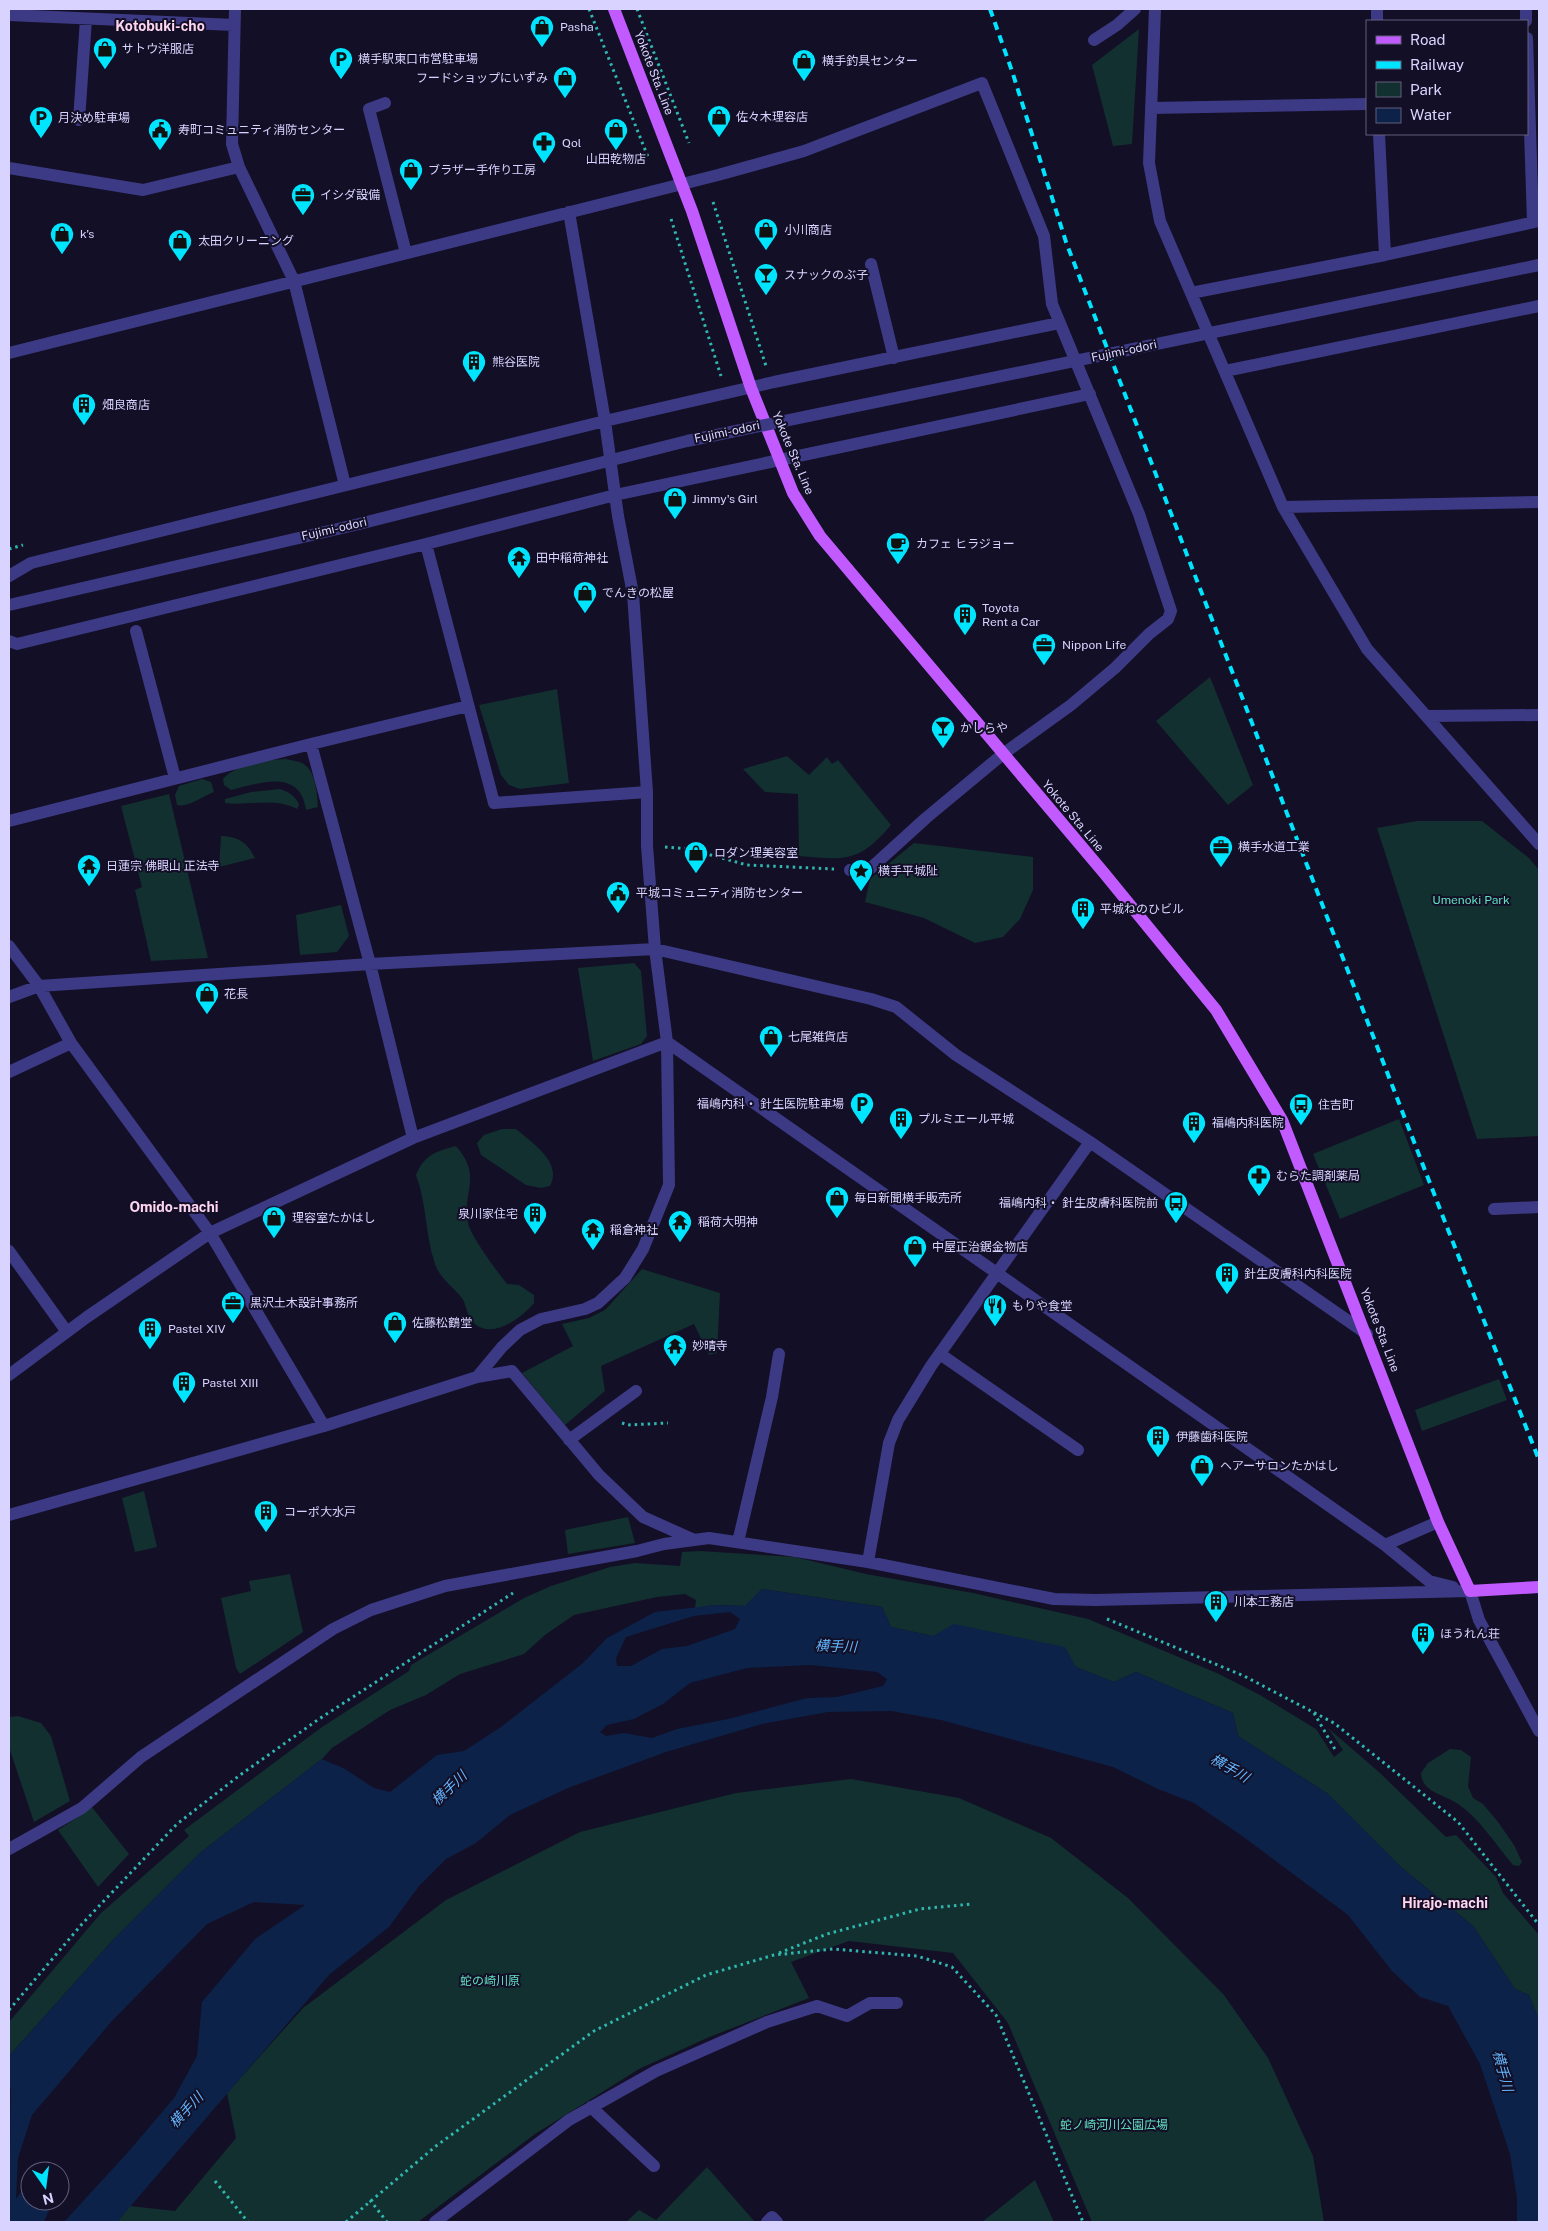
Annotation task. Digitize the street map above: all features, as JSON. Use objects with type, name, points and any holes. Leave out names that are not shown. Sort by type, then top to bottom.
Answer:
[{"type":"main road","name":"Yokote Sta. Line","points":[[614,9],[681,184],[751,388],[794,493],[820,536],[1216,1010],[1282,1120],[1367,1334],[1438,1522],[1470,1591]]},
{"type":"main road","points":[[1470,1591],[1539,1587]]},
{"type":"street","points":[[235,9],[232,144],[239,167],[294,282],[346,485]]},
{"type":"street","points":[[1094,40],[1117,25],[1135,9]]},
{"type":"street","points":[[1155,9],[1149,164],[1160,221],[1283,507],[1367,649],[1539,844]]},
{"type":"street","points":[[9,15],[234,25]]},
{"type":"street","points":[[79,120],[86,19]]},
{"type":"street","points":[[1191,293],[1385,255],[1536,222],[1528,58]]},
{"type":"street","points":[[9,353],[681,184],[804,151],[982,83],[1044,236],[1052,304],[1139,514],[1171,611],[1168,619],[1149,634],[1115,668],[1071,705],[1004,754],[926,818],[871,868],[862,871],[850,870]]},
{"type":"street","points":[[385,103],[369,109],[406,253]]},
{"type":"street","points":[[1151,108],[1366,104]]},
{"type":"street","points":[[1379,135],[1385,255]]},
{"type":"street","points":[[9,168],[143,190],[239,167]]},
{"type":"street","points":[[477,1377],[502,1346],[520,1330],[541,1319],[598,1303],[625,1278],[643,1249],[669,1185],[667,1042],[655,949],[647,846],[647,792],[633,594],[569,212]]},
{"type":"street","points":[[871,264],[894,358]]},
{"type":"street","name":"Fujimi-odori","points":[[9,605],[359,524],[687,441],[1539,265]]},
{"type":"street","points":[[1225,371],[1539,306]]},
{"type":"street","points":[[9,576],[31,562],[605,421],[774,382],[1059,323]]},
{"type":"street","points":[[9,641],[18,644],[426,544],[615,495],[1090,394]]},
{"type":"street","points":[[1283,507],[1539,502]]},
{"type":"street","points":[[426,544],[494,802],[647,792]]},
{"type":"street","points":[[136,631],[174,778]]},
{"type":"street","points":[[9,821],[174,778],[468,706]]},
{"type":"street","points":[[1428,716],[1539,715]]},
{"type":"street","points":[[311,744],[370,964],[413,1138]]},
{"type":"street","points":[[9,946],[39,986],[71,1043],[210,1233],[324,1426]]},
{"type":"street","points":[[9,997],[39,986],[370,964],[655,949],[870,999],[896,1007],[956,1055],[1090,1142],[1367,1334]]},
{"type":"street","points":[[9,1375],[67,1332],[210,1233],[413,1138],[667,1042]]},
{"type":"street","points":[[667,1042],[797,1131],[997,1275],[1036,1300],[1385,1545],[1429,1581],[1470,1591]]},
{"type":"street","points":[[9,1072],[71,1043]]},
{"type":"street","points":[[868,1562],[889,1443],[898,1420],[940,1354],[1090,1142]]},
{"type":"street","points":[[1494,1209],[1539,1207]]},
{"type":"street","points":[[9,1251],[67,1332]]},
{"type":"street","points":[[738,1542],[772,1398],[780,1354]]},
{"type":"street","points":[[940,1354],[1078,1450]]},
{"type":"street","points":[[9,1515],[324,1426],[477,1377],[512,1371],[599,1476],[643,1517],[694,1540]]},
{"type":"street","points":[[570,1440],[636,1390]]},
{"type":"street","points":[[1385,1545],[1438,1522]]},
{"type":"street","points":[[9,1849],[82,1808],[141,1757],[333,1628],[371,1610],[446,1586],[637,1551],[664,1544],[709,1538],[738,1542],[868,1562],[1054,1599],[1095,1600],[1470,1591]]},
{"type":"street","points":[[1470,1591],[1479,1620],[1539,1731]]},
{"type":"street","points":[[435,2222],[569,2120],[656,2070],[767,2022],[817,2006],[847,2016],[870,2003],[897,2002]]},
{"type":"street","points":[[591,2107],[654,2166]]},
{"type":"street","points":[[767,2222],[772,2217],[777,2222]]},
{"type":"path","points":[[589,9],[648,157]]},
{"type":"path","points":[[637,9],[689,143]]},
{"type":"path","points":[[713,202],[766,366],[774,382]]},
{"type":"path","points":[[671,219],[725,394]]},
{"type":"path","points":[[647,846],[689,849],[747,865],[850,870]]},
{"type":"path","points":[[608,1412],[615,1420],[628,1425],[668,1423]]},
{"type":"path","points":[[9,2010],[82,1924],[177,1824],[240,1775],[319,1719],[518,1590]]},
{"type":"path","points":[[1095,1600],[1098,1616],[1244,1676],[1334,1723],[1458,1822],[1539,1925]]},
{"type":"path","points":[[1313,1713],[1336,1751]]},
{"type":"path","points":[[346,2222],[436,2146],[594,2031],[706,1975],[774,1955],[827,1934],[920,1909],[972,1904]]},
{"type":"path","points":[[774,1955],[833,1949],[917,1956],[952,1967],[996,2015],[1084,2222]]},
{"type":"path","points":[[215,2181],[248,2222]]},
{"type":"path","points":[[370,2200],[387,2222]]},
{"type":"green space","points":[[1139,29],[1132,144],[1113,146],[1092,65]]},
{"type":"green space","points":[[1210,677],[1253,785],[1228,805],[1156,721]]},
{"type":"green space","points":[[557,689],[569,783],[520,789],[509,785],[501,775],[479,705]]},
{"type":"green space","points":[[787,756],[809,775],[827,757],[832,764],[838,760],[891,825],[880,837],[860,853],[840,858],[799,856],[798,794],[765,792],[743,769]]},
{"type":"green space","points":[[286,759],[305,765],[312,773],[318,807],[306,810],[302,797],[296,788],[287,783],[266,782],[231,790],[224,785],[223,779],[243,766],[270,760]]},
{"type":"green space","points":[[202,779],[211,782],[214,792],[186,805],[177,805],[175,795],[179,786]]},
{"type":"green space","points":[[280,789],[294,797],[299,805],[297,809],[280,803],[225,803],[225,799],[251,792]]},
{"type":"green space","points":[[169,794],[208,958],[151,961],[135,890],[142,887],[121,806]]},
{"type":"green space","name":"Umenoki Park","points":[[1417,821],[1482,821],[1529,858],[1539,870],[1539,1136],[1477,1139],[1377,828]]},
{"type":"green space","points":[[221,836],[242,841],[255,858],[219,867]]},
{"type":"green space","points":[[914,843],[1033,857],[1033,890],[1020,919],[1003,937],[975,943],[924,918],[865,902],[870,879]]},
{"type":"green space","points":[[341,905],[349,936],[337,952],[300,955],[296,915]]},
{"type":"green space","points":[[634,963],[641,971],[647,1036],[641,1044],[593,1061],[578,968]]},
{"type":"green space","points":[[1399,1119],[1424,1185],[1340,1219],[1313,1154]]},
{"type":"green space","points":[[502,1129],[516,1129],[544,1153],[552,1169],[553,1177],[550,1186],[541,1188],[526,1185],[481,1155],[477,1143],[484,1135]]},
{"type":"green space","points":[[456,1146],[464,1157],[470,1175],[467,1211],[468,1223],[474,1237],[507,1284],[519,1285],[534,1295],[534,1303],[521,1316],[513,1322],[494,1329],[485,1329],[477,1325],[470,1318],[463,1299],[437,1269],[429,1242],[420,1186],[416,1175],[427,1158],[442,1150]]},
{"type":"green space","points":[[642,1269],[720,1293],[717,1353],[709,1355],[694,1324],[601,1366],[605,1391],[565,1425],[522,1373],[573,1346],[562,1324],[589,1318],[605,1310]]},
{"type":"green space","points":[[1499,1379],[1507,1400],[1422,1431],[1415,1410]]},
{"type":"green space","points":[[144,1491],[157,1547],[135,1552],[122,1498]]},
{"type":"green space","points":[[628,1517],[635,1543],[568,1554],[565,1530]]},
{"type":"green space","points":[[700,1551],[795,1557],[866,1574],[973,1593],[1088,1619],[1219,1674],[1260,1695],[1316,1729],[1334,1757],[1343,1750],[1328,1728],[1379,1772],[1446,1837],[1456,1835],[1496,1877],[1503,1893],[1539,1935],[1539,2020],[1529,1995],[1515,1989],[1473,1926],[1402,1868],[1328,1794],[1238,1736],[1233,1713],[1136,1672],[1114,1682],[1076,1667],[891,1627],[882,1607],[762,1589],[745,1606],[716,1605],[695,1608],[696,1600],[685,1594],[657,1597],[574,1615],[545,1635],[524,1654],[460,1674],[426,1695],[390,1710],[332,1748],[322,1759],[201,1852],[112,1941],[9,2056],[9,2022],[101,1913],[189,1836],[184,1830],[322,1727],[409,1671],[411,1665],[524,1598],[551,1586],[610,1567],[635,1563],[680,1566],[682,1552]]},
{"type":"green space","points":[[290,1574],[303,1632],[240,1674],[236,1668],[221,1598],[251,1591],[249,1581]]},
{"type":"green space","points":[[18,1716],[41,1723],[51,1736],[70,1801],[34,1822],[9,1747],[9,1717]]},
{"type":"green space","points":[[1450,1749],[1461,1750],[1471,1757],[1468,1786],[1473,1798],[1483,1804],[1514,1845],[1522,1862],[1519,1866],[1513,1865],[1481,1825],[1466,1810],[1429,1789],[1422,1780],[1421,1773],[1428,1763]]},
{"type":"green space","name":"蛇の崎川原","points":[[851,1779],[959,1798],[1051,1838],[1128,1898],[1224,1995],[1268,2058],[1313,2156],[1324,2222],[1092,2222],[1008,2023],[953,1953],[849,1941],[791,1962],[809,1998],[707,2038],[639,2069],[535,2134],[418,2222],[117,2222],[130,2206],[175,2211],[236,2138],[227,2093],[303,2008],[446,1900],[580,1832],[736,1793]]},
{"type":"green space","points":[[91,1806],[129,1854],[98,1887],[58,1830],[83,1814]]},
{"type":"green space","points":[[707,2167],[755,2222],[626,2222],[639,2210],[656,2220]]},
{"type":"green space","points":[[1035,2180],[1054,2222],[982,2222]]},
{"type":"water","name":"横手川","points":[[762,1589],[882,1607],[891,1627],[933,1636],[954,1624],[1065,1647],[1076,1667],[1114,1682],[1136,1672],[1233,1713],[1238,1736],[1328,1794],[1402,1868],[1473,1926],[1515,1989],[1529,1995],[1539,2020],[1539,2222],[1517,2222],[1517,2198],[1510,2154],[1480,2064],[1448,2006],[1420,1997],[1392,1971],[1348,1915],[1245,1838],[1194,1803],[1158,1789],[1113,1767],[941,1720],[891,1711],[828,1712],[762,1724],[666,1752],[568,1788],[510,1815],[476,1843],[446,1859],[419,1886],[389,1927],[329,1975],[117,2222],[64,2222],[129,2151],[174,2098],[197,2056],[202,2002],[255,1939],[305,1905],[254,1902],[207,1924],[112,2021],[32,2115],[18,2158],[16,2199],[20,2193],[20,2211],[49,2211],[44,2222],[9,2222],[11,2087],[9,2089],[9,2056],[112,1941],[201,1852],[322,1759],[345,1769],[374,1788],[390,1792],[437,1755],[464,1751],[501,1727],[583,1663],[607,1638],[655,1612],[716,1605],[745,1606]],"holes":[[[730,1612],[740,1619],[735,1629],[687,1646],[662,1649],[631,1666],[617,1666],[616,1658],[626,1637],[694,1616]],[[811,1665],[877,1672],[887,1679],[883,1686],[837,1697],[807,1698],[728,1719],[677,1729],[652,1738],[624,1733],[606,1736],[600,1732],[607,1725],[634,1719],[663,1704],[690,1683],[747,1668]]]},
{"type":"railway","points":[[990,9],[1012,71],[1066,242],[1539,1460]]},
{"type":"place","name":"Pasha","points":[[542,48]]},
{"type":"place","name":"サトウ洋服店","points":[[105,70]]},
{"type":"place","name":"横手駅東口市営駐車場","points":[[341,80]]},
{"type":"place","name":"横手釣具センター","points":[[804,82]]},
{"type":"place","name":"フードショップにいずみ","points":[[565,99]]},
{"type":"place","name":"佐々木理容店","points":[[719,138]]},
{"type":"place","name":"月決め駐車場","points":[[41,139]]},
{"type":"place","name":"寿町コミュニティ消防センター","points":[[160,151]]},
{"type":"place","name":"山田乾物店","points":[[616,151]]},
{"type":"place","name":"Qol","points":[[544,164]]},
{"type":"place","name":"ブラザー手作り工房","points":[[411,191]]},
{"type":"place","name":"イシダ設備","points":[[303,216]]},
{"type":"place","name":"小川商店","points":[[766,251]]},
{"type":"place","name":"k's","points":[[62,255]]},
{"type":"place","name":"太田クリーニング","points":[[180,262]]},
{"type":"place","name":"スナックのぶ子","points":[[766,296]]},
{"type":"place","name":"熊谷医院","points":[[474,383]]},
{"type":"place","name":"畑良商店","points":[[84,426]]},
{"type":"place","name":"Jimmy's Girl","points":[[675,520]]},
{"type":"place","name":"カフェ ヒラジョー","points":[[898,565]]},
{"type":"place","name":"田中稲荷神社","points":[[519,579]]},
{"type":"place","name":"でんきの松屋","points":[[585,614]]},
{"type":"place","name":"Toyota Rent a Car","points":[[965,636]]},
{"type":"place","name":"Nippon Life","points":[[1044,666]]},
{"type":"place","name":"かしらや","points":[[943,749]]},
{"type":"place","name":"横手水道工業","points":[[1221,868]]},
{"type":"place","name":"ロダン理美容室","points":[[696,874]]},
{"type":"place","name":"日蓮宗 佛眼山 正法寺","points":[[89,887]]},
{"type":"place","name":"横手平城阯","points":[[861,892]]},
{"type":"place","name":"平城コミュニティ消防センター","points":[[618,914]]},
{"type":"place","name":"平城ねのひビル","points":[[1083,930]]},
{"type":"place","name":"花長","points":[[207,1015]]},
{"type":"place","name":"七尾雑貨店","points":[[771,1058]]},
{"type":"place","name":"福嶋内科・ 針生医院駐車場","points":[[862,1125]]},
{"type":"place","name":"住吉町","points":[[1301,1126]]},
{"type":"place","name":"プルミエール平城","points":[[901,1140]]},
{"type":"place","name":"福嶋内科医院","points":[[1194,1144]]},
{"type":"place","name":"むらた調剤薬局","points":[[1259,1197]]},
{"type":"place","name":"毎日新聞横手販売所","points":[[837,1219]]},
{"type":"place","name":"福嶋内科・ 針生皮膚科医院前","points":[[1176,1224]]},
{"type":"place","name":"泉川家住宅","points":[[535,1235]]},
{"type":"place","name":"理容室たかはし","points":[[274,1239]]},
{"type":"place","name":"稲荷大明神","points":[[680,1243]]},
{"type":"place","name":"稲倉神社","points":[[593,1251]]},
{"type":"place","name":"中屋正治鋸金物店","points":[[915,1268]]},
{"type":"place","name":"針生皮膚科内科医院","points":[[1227,1295]]},
{"type":"place","name":"黒沢土木設計事務所","points":[[233,1324]]},
{"type":"place","name":"もりや食堂","points":[[995,1327]]},
{"type":"place","name":"佐藤松鶴堂","points":[[395,1344]]},
{"type":"place","name":"Pastel XIV","points":[[150,1350]]},
{"type":"place","name":"妙晴寺","points":[[675,1367]]},
{"type":"place","name":"Pastel XIII","points":[[184,1404]]},
{"type":"place","name":"伊藤歯科医院","points":[[1158,1458]]},
{"type":"place","name":"ヘアーサロンたかはし","points":[[1202,1487]]},
{"type":"place","name":"コーポ大水戸","points":[[266,1533]]},
{"type":"place","name":"川本工務店","points":[[1216,1623]]},
{"type":"place","name":"ほうれん荘","points":[[1423,1655]]},
{"type":"district","name":"Kotobuki-cho","points":[[160,26]]},
{"type":"district","name":"Omido-machi","points":[[174,1207]]},
{"type":"district","name":"Hirajo-machi","points":[[1445,1903]]},
{"type":"park label","name":"蛇ノ崎河川公園広場","points":[[1114,2125]]}]
